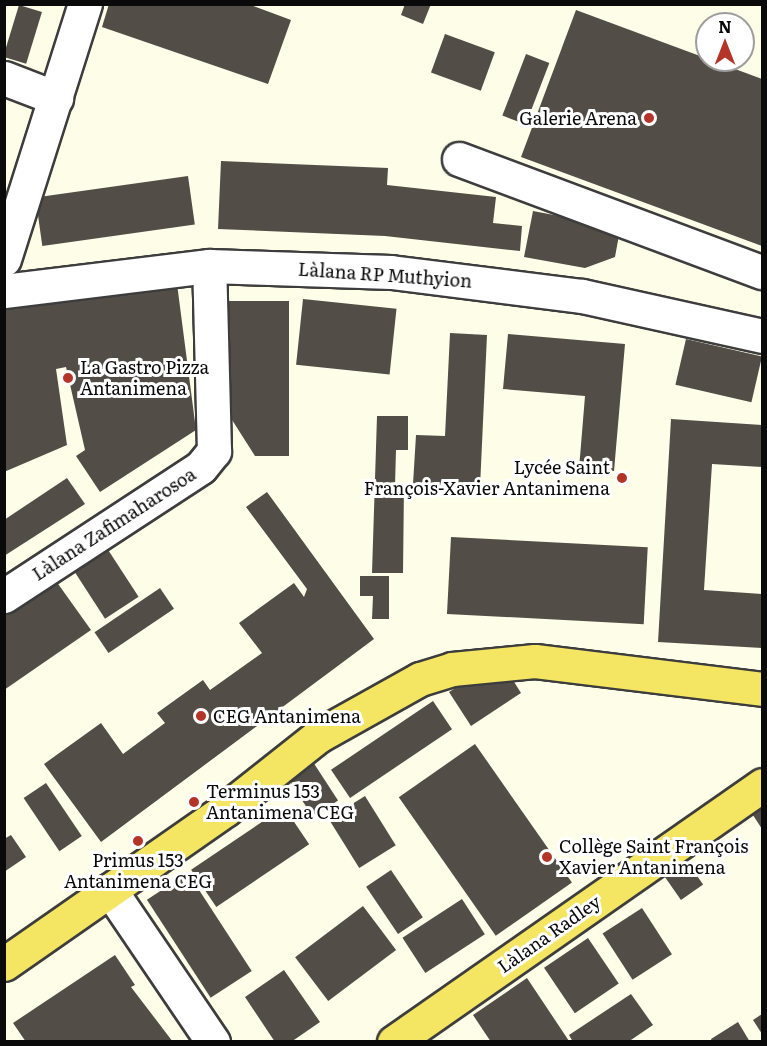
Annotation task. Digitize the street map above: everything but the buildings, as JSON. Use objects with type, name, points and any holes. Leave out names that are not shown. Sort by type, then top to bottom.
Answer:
[{"type":"main road","points":[[4,964],[110,890],[318,736],[420,679],[452,669],[535,661],[762,689]]},
{"type":"main road","name":"Làlana Radley","points":[[394,1041],[762,785]]},
{"type":"street","points":[[4,259],[85,4]]},
{"type":"street","points":[[4,78],[56,98]]},
{"type":"street","points":[[459,159],[762,272]]},
{"type":"street","name":"Làlana RP Muthyion","points":[[4,291],[209,266],[392,272],[487,284],[672,313],[762,336]]},
{"type":"street","name":"Làlana Zafimaharosoa","points":[[4,596],[201,467],[214,451],[209,266]]},
{"type":"street","points":[[110,890],[213,1041]]},
{"type":"place","name":"Galerie Arena","points":[[649,118]]},
{"type":"place","name":"La Gastro Pizza Antanimena","points":[[68,378]]},
{"type":"place","name":"Lycée Saint François-Xavier Antanimena","points":[[622,478]]},
{"type":"place","name":"CEG Antanimena","points":[[201,716]]},
{"type":"place","name":"Terminus 153 Antanimena CEG","points":[[194,802]]},
{"type":"place","name":"Primus 153 Antanimena CEG","points":[[138,841]]},
{"type":"place","name":"Collège Saint François Xavier Antanimena","points":[[547,857]]}]
